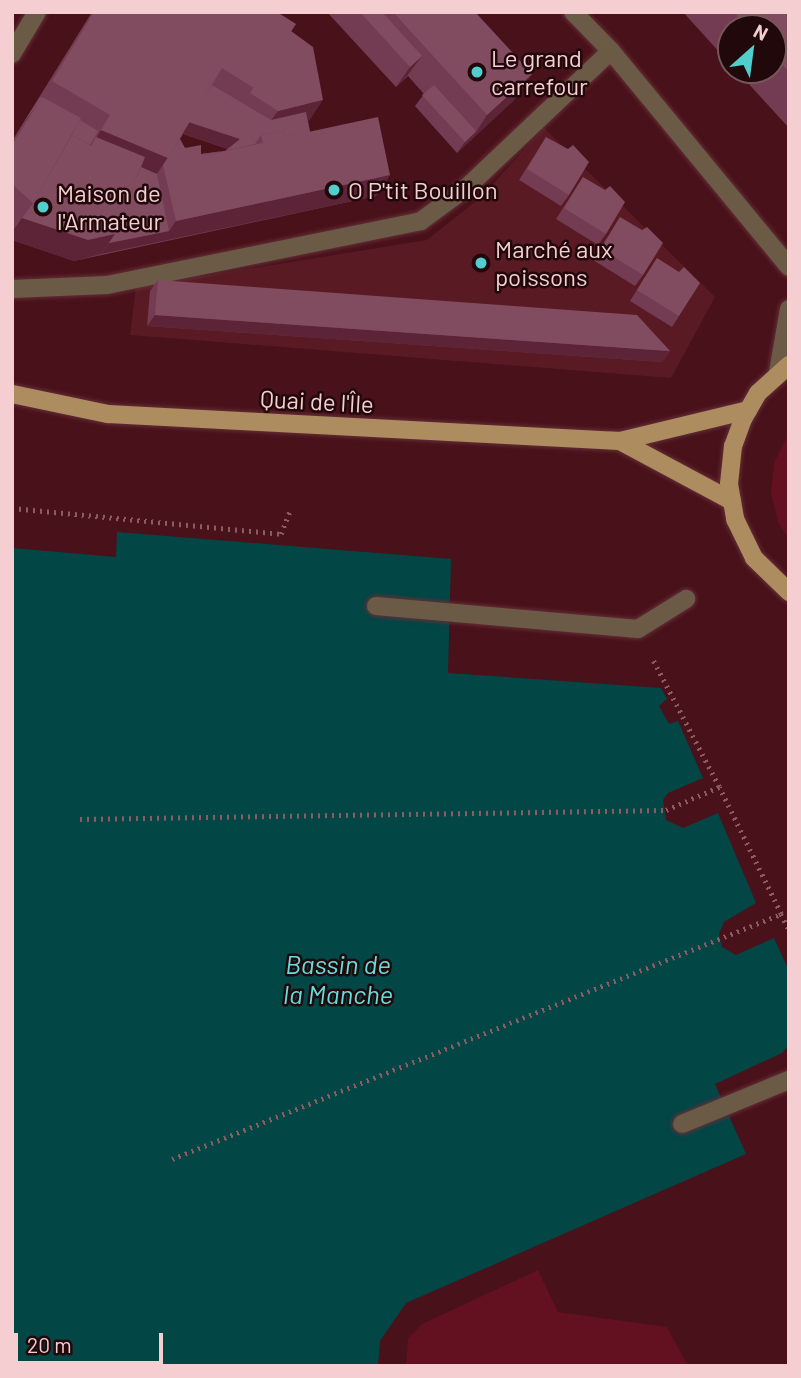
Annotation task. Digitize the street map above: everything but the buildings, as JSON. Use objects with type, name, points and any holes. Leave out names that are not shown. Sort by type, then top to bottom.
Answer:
[{"type":"main road","points":[[784,369],[748,410],[733,446],[732,501],[735,519],[754,558],[789,592]]},
{"type":"main road","name":"Quai de l'Île","points":[[12,394],[108,414],[620,441],[748,410]]},
{"type":"main road","name":"Quai de l'Île","points":[[620,441],[732,501]]},
{"type":"street","points":[[12,54],[37,12]]},
{"type":"street","points":[[573,12],[611,51],[789,267]]},
{"type":"street","points":[[12,289],[107,285],[421,222],[466,188],[611,51]]},
{"type":"street","points":[[784,369],[789,309]]},
{"type":"street","points":[[376,606],[638,629],[686,599]]},
{"type":"street","points":[[682,1124],[789,1080]]},
{"type":"path","points":[[12,508],[281,534],[290,510]]},
{"type":"path","points":[[638,629],[789,930]]},
{"type":"path","points":[[80,819],[666,810],[719,788]]},
{"type":"path","points":[[172,1159],[568,1002],[781,914]]},
{"type":"shaded area","name":"Marché aux poissons","points":[[544,128],[715,297],[671,378],[130,335],[136,287],[427,240],[480,198]]},
{"type":"shaded area","points":[[789,433],[789,540],[778,522],[771,493],[774,463]]},
{"type":"shaded area","points":[[538,1270],[558,1312],[667,1327],[688,1366],[406,1366],[408,1339],[422,1324]]},
{"type":"water","name":"Bassin de la Manche","points":[[117,532],[451,559],[448,673],[661,688],[667,699],[659,706],[669,724],[678,721],[703,778],[668,793],[663,800],[666,820],[683,828],[718,813],[756,903],[724,922],[719,934],[722,947],[736,955],[774,938],[789,971],[789,1045],[782,1053],[715,1084],[746,1154],[406,1303],[380,1341],[378,1366],[12,1366],[12,548],[116,557]]},
{"type":"place","name":"Le grand carrefour","points":[[477,72]]},
{"type":"place","name":"O P'tit Bouillon","points":[[334,190]]},
{"type":"place","name":"Maison de l'Armateur","points":[[43,207]]},
{"type":"place","name":"Marché aux poissons","points":[[481,263]]}]
